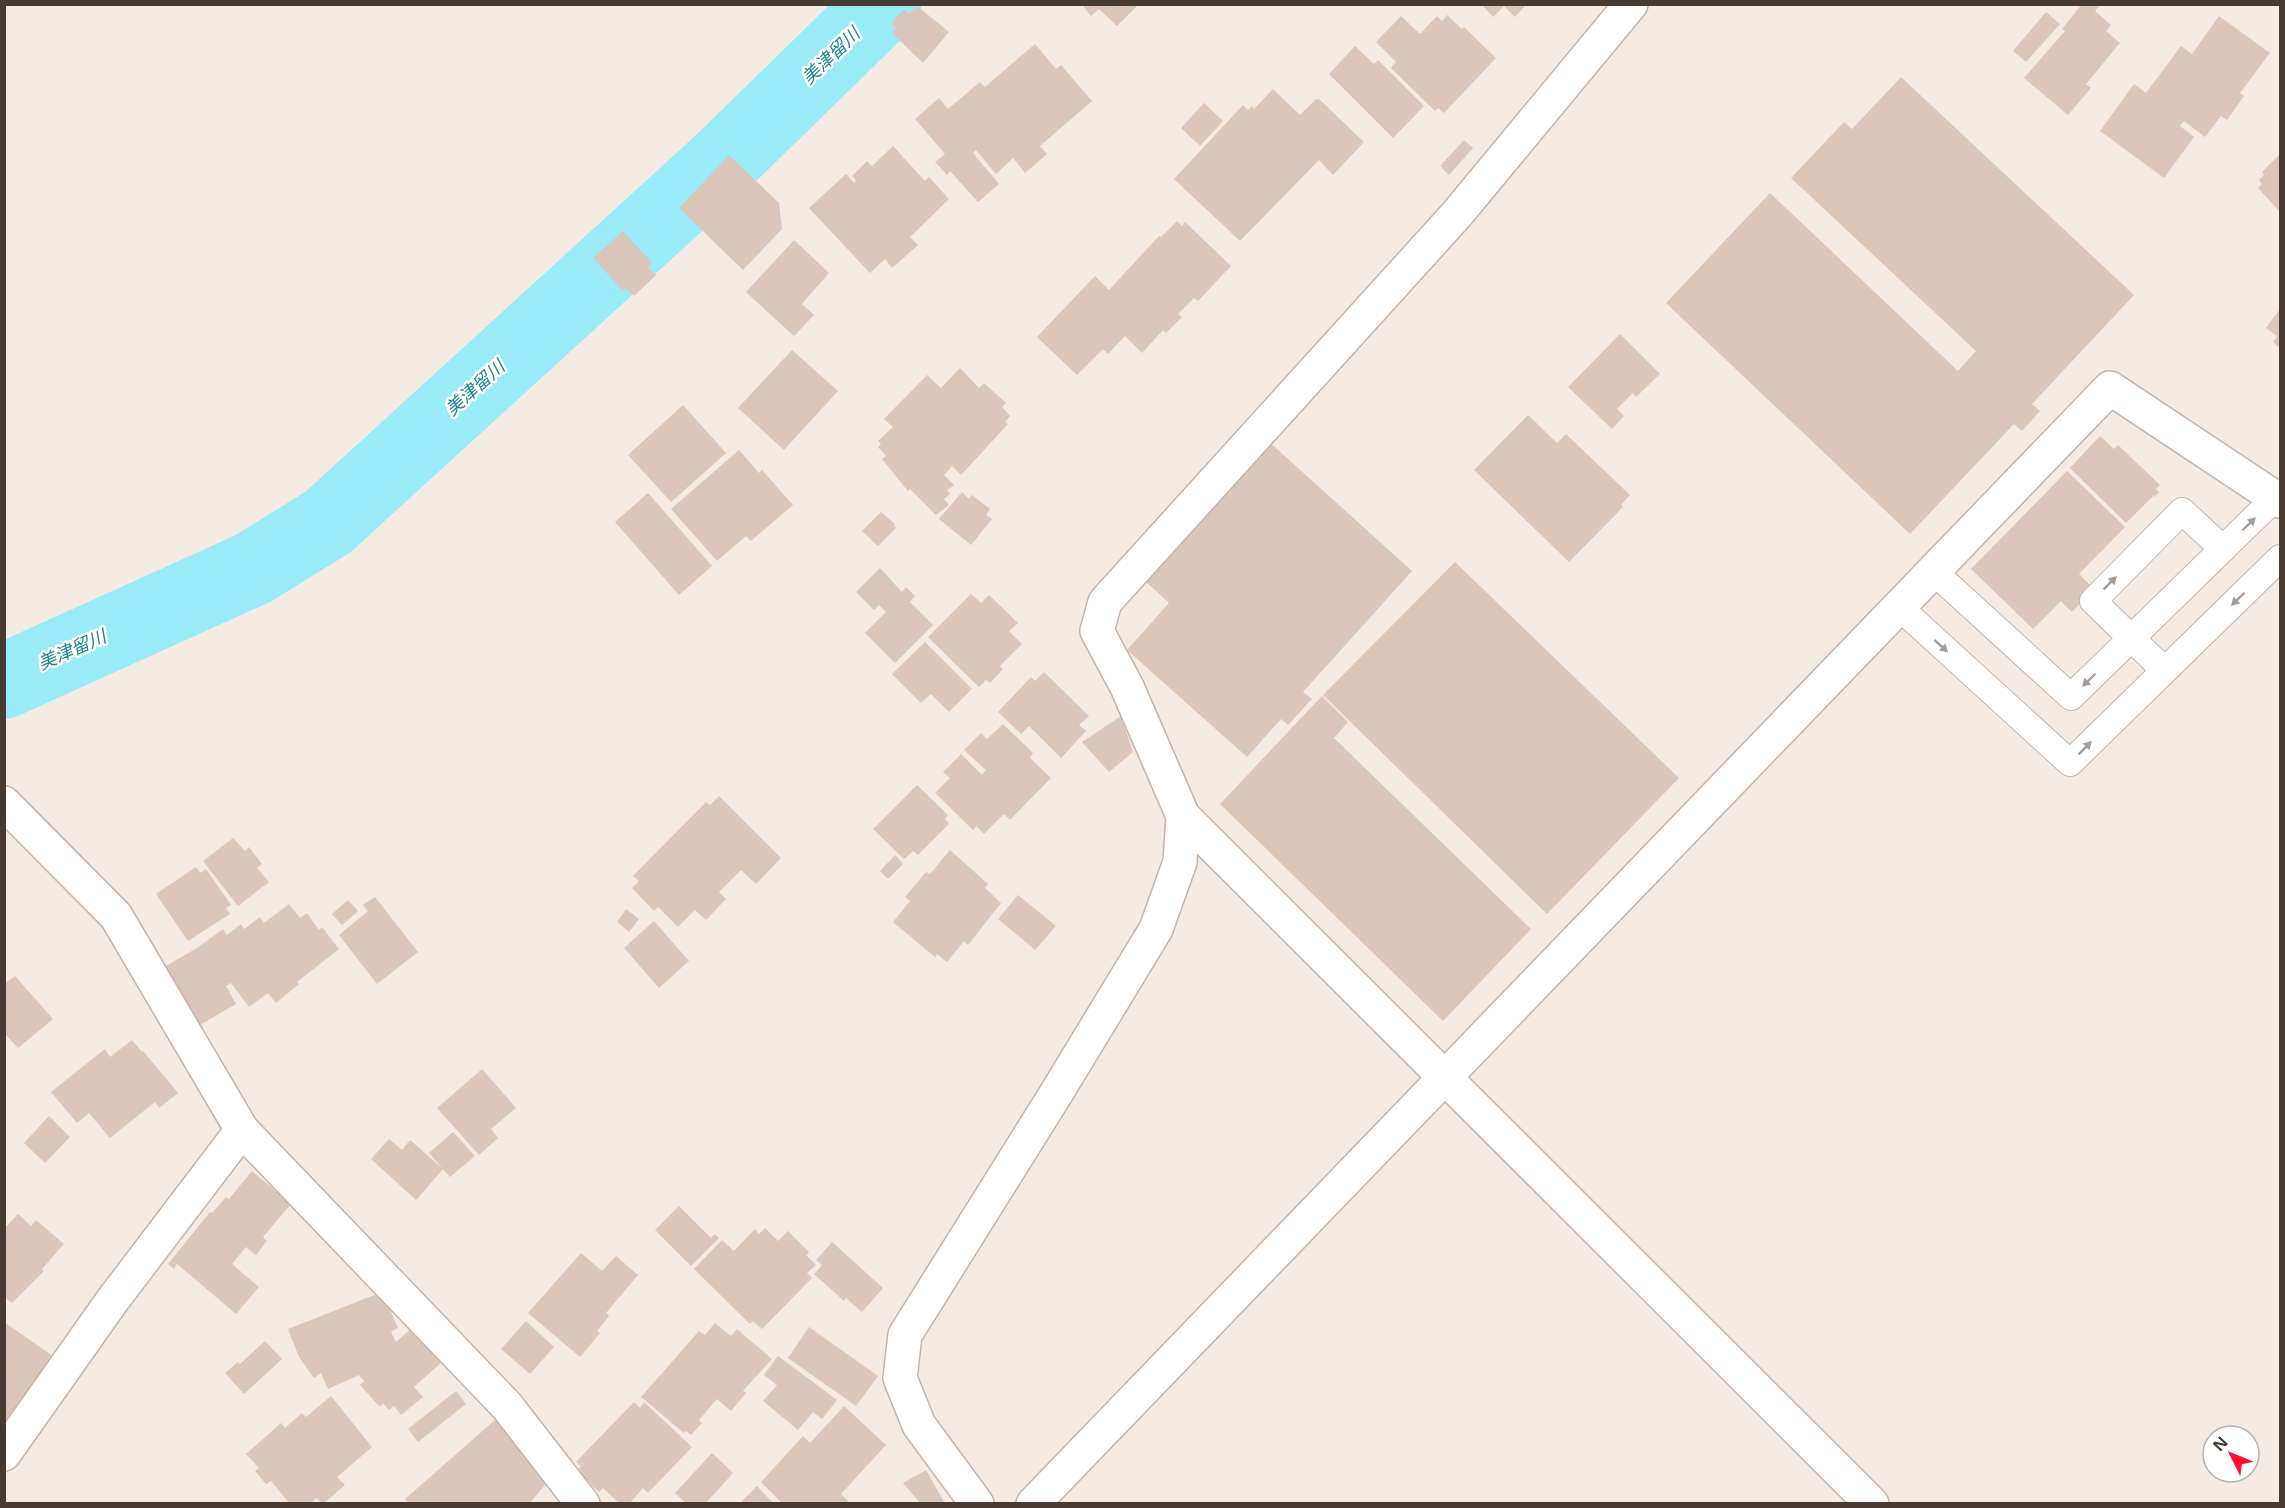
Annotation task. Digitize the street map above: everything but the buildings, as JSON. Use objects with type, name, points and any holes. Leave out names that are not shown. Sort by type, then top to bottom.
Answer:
[{"type":"street","points":[[1632,4],[1457,213],[1105,602],[1097,632],[1127,687],[1183,816],[1872,1503]]},
{"type":"street","points":[[1033,1503],[2110,388],[2278,500]]},
{"type":"street","points":[[4,803],[116,916],[242,1130],[507,1406],[583,1503]]},
{"type":"street","points":[[977,1503],[919,1425],[900,1378],[905,1335],[1156,929],[1180,862],[1183,816]]},
{"type":"street","points":[[4,1454],[112,1301],[242,1130]]},
{"type":"lane","points":[[1933,571],[2071,697],[2223,549],[2278,500]]},
{"type":"lane","points":[[2163,670],[2093,601],[2182,511],[2223,549]]},
{"type":"lane","points":[[1898,606],[2070,763],[2280,558]]},
{"type":"waterway","name":"美津留川","points":[[4,681],[252,569],[328,522],[720,164],[884,4]]}]
